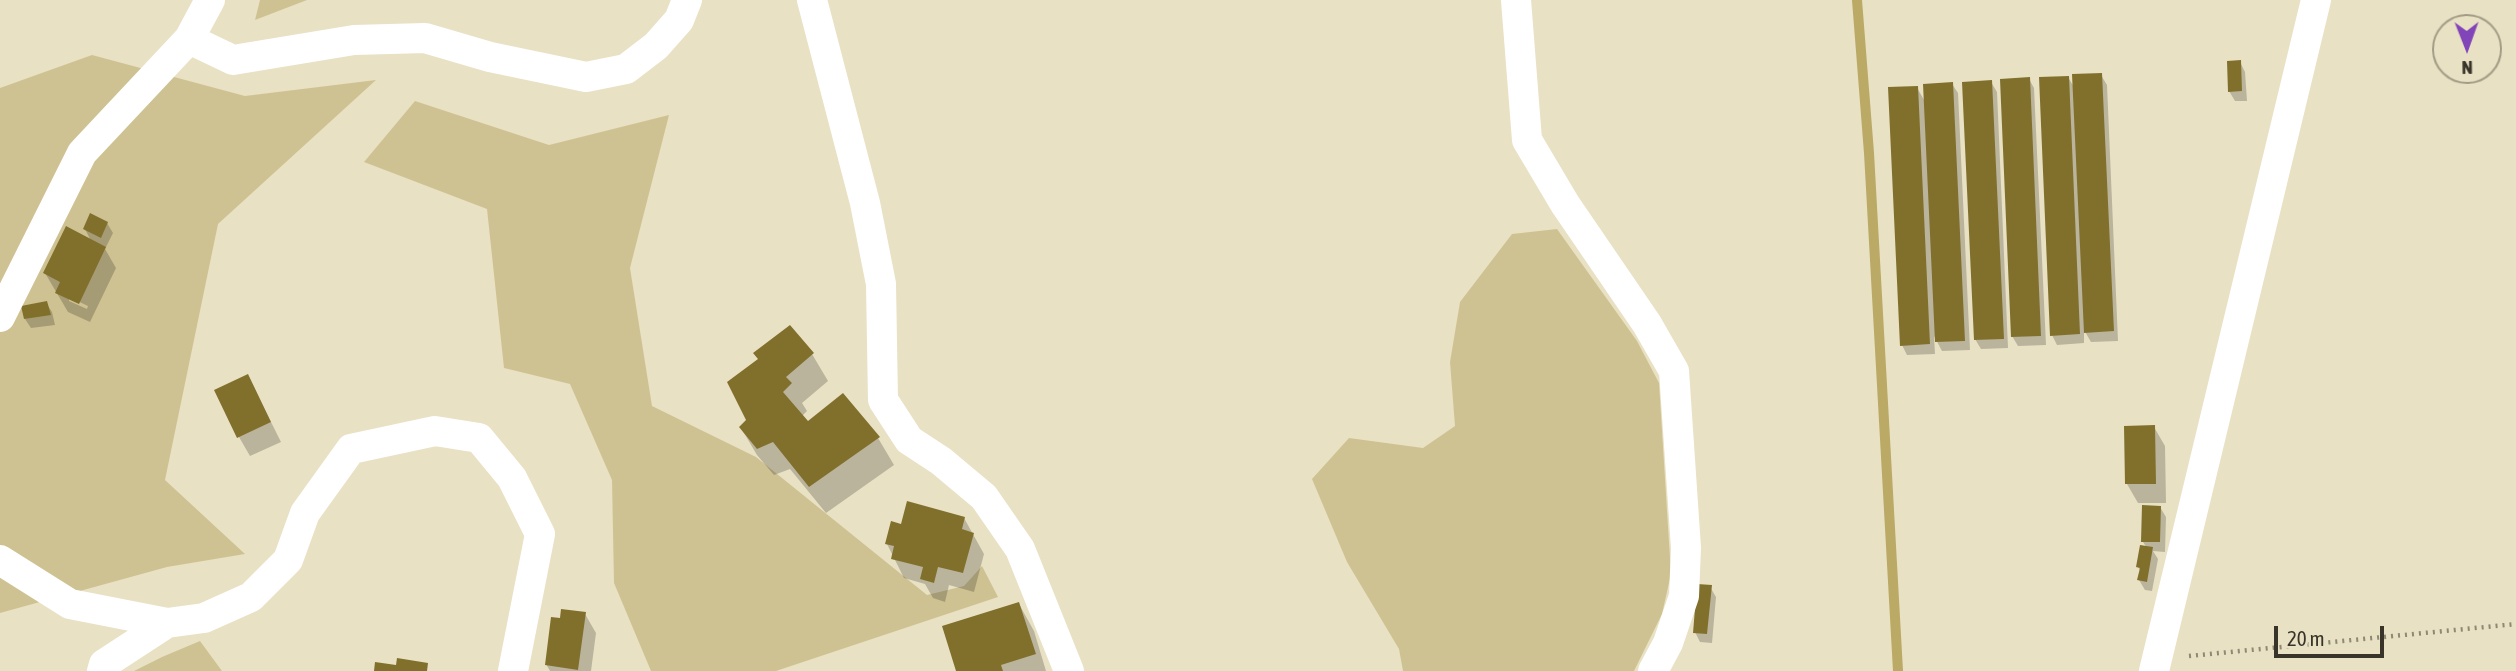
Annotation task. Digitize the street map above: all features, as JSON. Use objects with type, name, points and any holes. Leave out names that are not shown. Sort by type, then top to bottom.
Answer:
[{"type":"street","points":[[0,317],[82,153],[189,38],[210,0]]},
{"type":"street","points":[[189,38],[233,60],[354,40],[425,38],[490,57],[586,77],[626,69],[656,46],[679,20],[687,0]]},
{"type":"street","points":[[812,0],[865,203],[881,284],[883,400],[909,440],[941,461],[984,496],[1020,549],[1069,671]]},
{"type":"street","points":[[1516,0],[1527,140],[1564,204],[1647,324],[1674,371],[1686,548],[1684,596],[1668,643],[1653,671]]},
{"type":"street","points":[[2156,665],[2316,0]]},
{"type":"street","points":[[0,559],[70,604],[167,623],[204,618],[251,597],[288,560],[305,513],[351,449],[435,431],[479,438],[512,478],[540,534],[513,671]]},
{"type":"street","points":[[102,671],[104,664],[167,623]]},
{"type":"path","points":[[2156,665],[2516,624]]},
{"type":"shaded area","points":[[260,0],[307,0],[255,20]]},
{"type":"shaded area","points":[[92,55],[245,96],[376,80],[218,224],[165,480],[245,554],[167,567],[0,613],[0,88]]},
{"type":"shaded area","points":[[415,101],[549,145],[669,115],[630,268],[652,406],[756,457],[927,595],[964,586],[982,566],[998,597],[776,671],[651,671],[614,583],[612,480],[570,384],[504,368],[487,209],[364,162]]},
{"type":"shaded area","points":[[1557,229],[1637,341],[1659,383],[1671,574],[1662,614],[1634,671],[1403,671],[1399,649],[1347,562],[1312,479],[1349,438],[1423,448],[1455,426],[1450,362],[1460,302],[1512,234]]},
{"type":"shaded area","points":[[200,641],[222,671],[134,671],[162,657]]},
{"type":"building","points":[[2241,60],[2242,91],[2228,92],[2227,61]]},
{"type":"building","points":[[2102,73],[2114,331],[2084,333],[2072,74]]},
{"type":"building","points":[[2069,76],[2080,334],[2050,336],[2039,77]]},
{"type":"building","points":[[2030,77],[2041,336],[2011,337],[2000,79]]},
{"type":"building","points":[[1992,80],[2004,339],[1974,340],[1962,82]]},
{"type":"building","points":[[1953,82],[1965,341],[1935,342],[1923,84]]},
{"type":"building","points":[[1918,86],[1930,344],[1900,346],[1888,87]]},
{"type":"building","points":[[90,213],[108,222],[101,238],[83,229]]},
{"type":"building","points":[[66,226],[106,247],[79,304],[55,293],[60,282],[43,273]]},
{"type":"building","points":[[47,301],[51,315],[24,319],[21,306]]},
{"type":"building","points":[[790,325],[814,353],[786,377],[792,383],[783,392],[808,421],[843,393],[880,437],[809,487],[773,442],[757,449],[739,427],[746,420],[727,382],[758,359],[753,353]]},
{"type":"building","points":[[248,374],[271,422],[237,438],[214,390]]},
{"type":"building","points":[[2155,425],[2156,484],[2125,484],[2124,426]]},
{"type":"building","points":[[907,501],[965,517],[962,529],[974,533],[963,573],[938,567],[934,583],[920,579],[923,567],[891,559],[894,546],[885,544],[891,521],[901,524]]},
{"type":"building","points":[[2142,505],[2161,506],[2160,542],[2141,542]]},
{"type":"building","points":[[2140,545],[2153,547],[2147,582],[2137,580],[2140,568],[2136,567]]},
{"type":"building","points":[[1697,584],[1712,585],[1707,634],[1693,633]]},
{"type":"building","points":[[1019,602],[1036,654],[1001,665],[1003,671],[956,671],[942,626]]},
{"type":"building","points":[[561,609],[586,612],[578,670],[545,665],[551,617],[560,618]]},
{"type":"building","points":[[397,658],[428,663],[427,671],[374,671],[375,662],[396,665]]},
{"type":"waterway","points":[[1857,0],[1869,153],[1898,671]]}]
